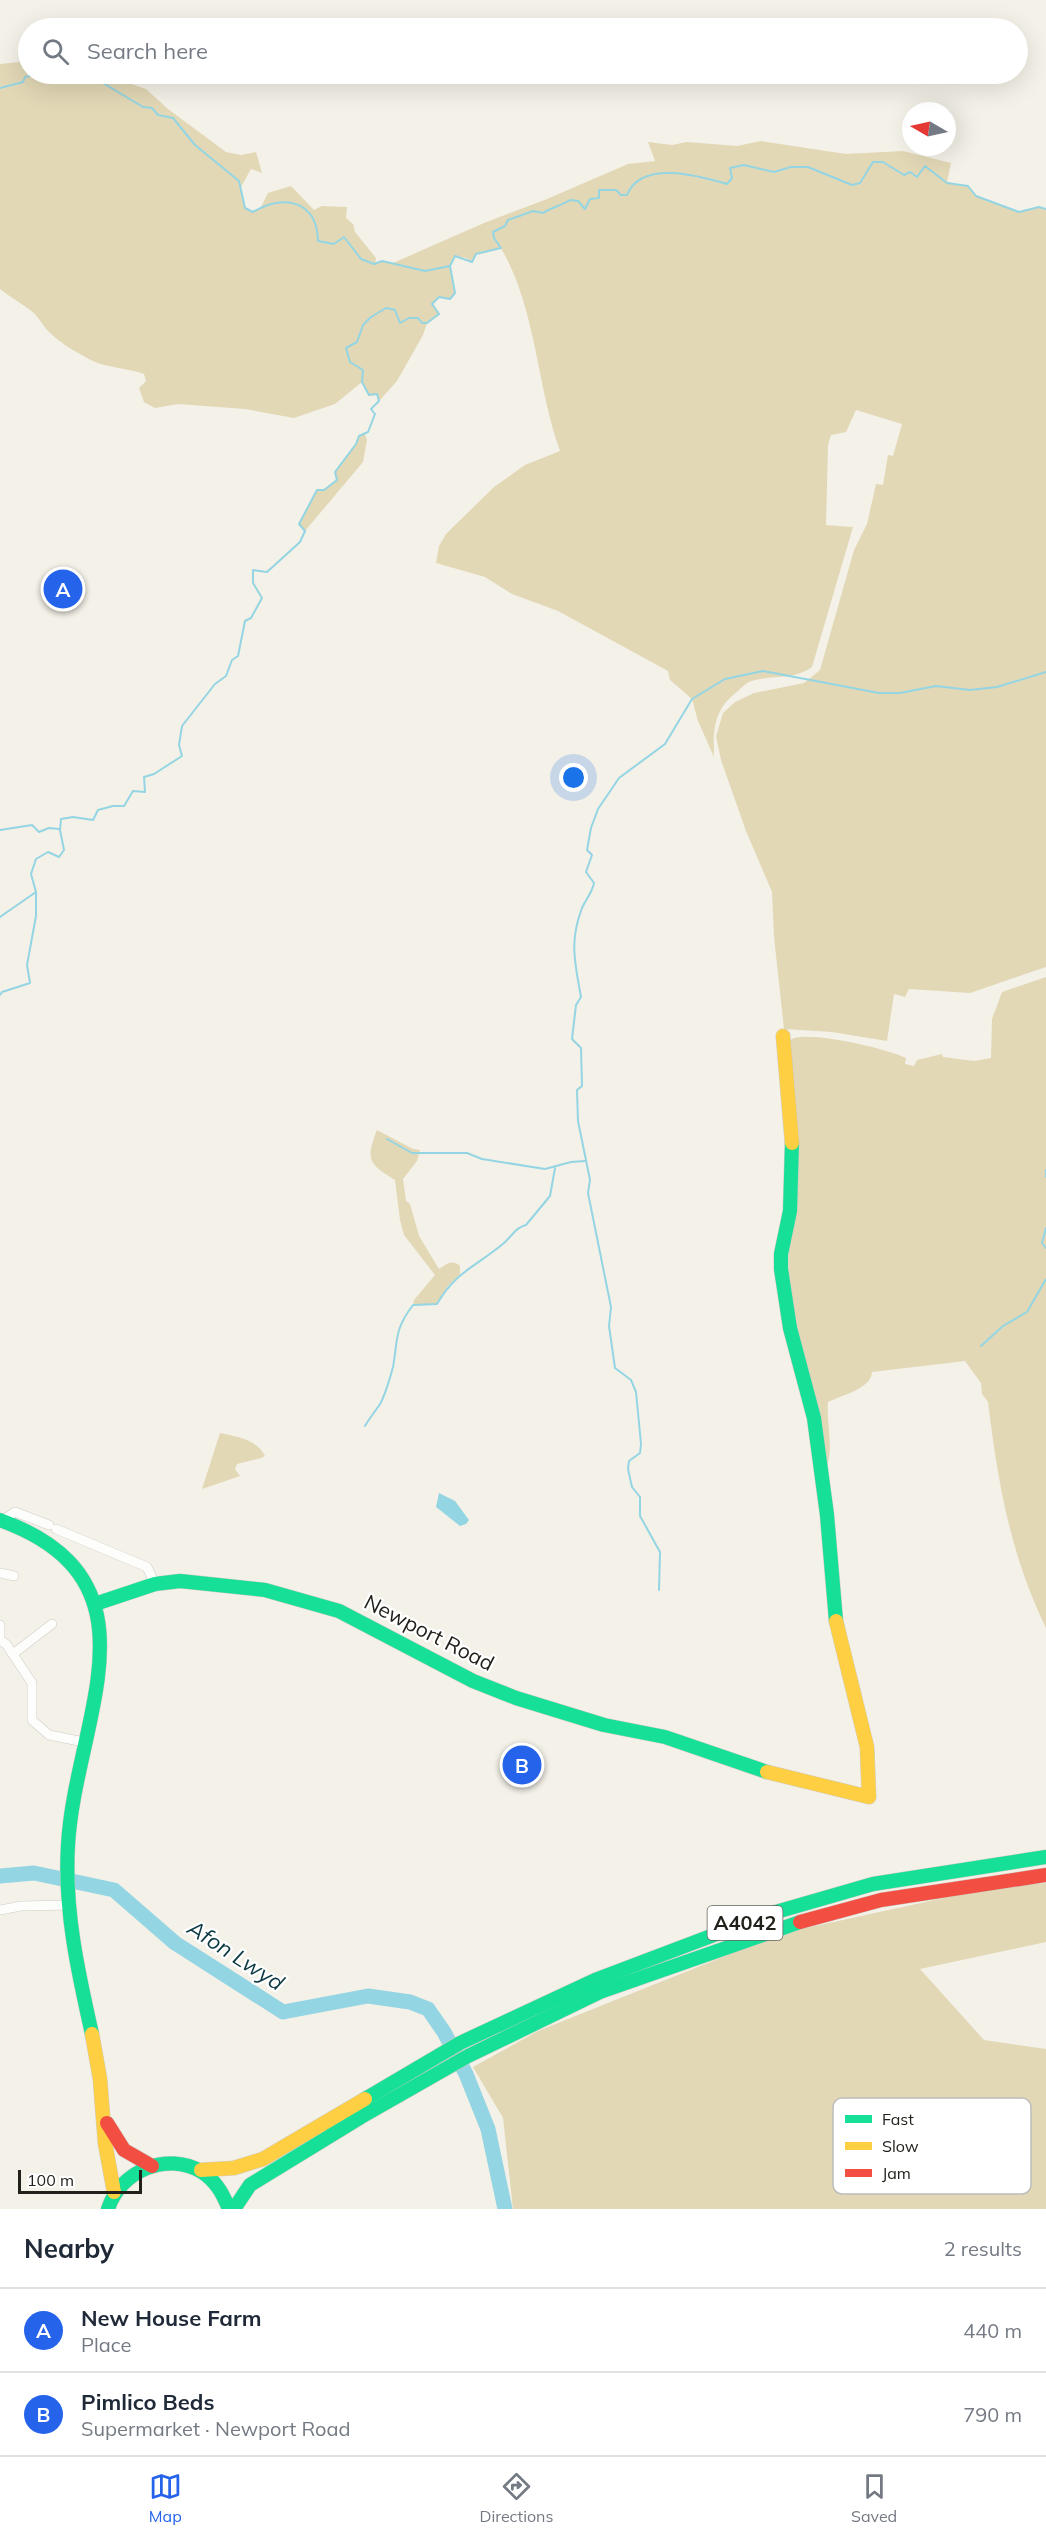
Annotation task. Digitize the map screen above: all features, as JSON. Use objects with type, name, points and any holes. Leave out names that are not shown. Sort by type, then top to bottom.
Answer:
[{"type":"main road","name":"Newport Road","points":[[95,1604],[155,1584],[180,1581],[265,1590],[339,1611],[463,1676],[516,1698],[604,1725],[665,1737],[765,1773],[869,1797],[867,1747],[836,1625],[827,1515],[814,1418],[790,1328],[781,1269],[781,1254],[790,1211],[793,1158],[784,1075],[783,1036]]},
{"type":"main road","points":[[1,1520],[49,1541],[68,1557],[81,1575],[95,1604],[100,1634],[98,1671],[72,1801],[67,1864],[69,1905],[78,1966],[99,2073],[106,2144],[114,2192],[108,2209]]},
{"type":"main road","name":"A4042","points":[[201,2170],[234,2168],[263,2159],[460,2043],[594,1980],[769,1914],[873,1884],[1046,1857]]},
{"type":"main road","name":"A4042","points":[[234,2209],[250,2185],[272,2170],[468,2056],[600,1992],[780,1928],[881,1900],[1046,1875]]},
{"type":"main road","points":[[105,2120],[124,2150],[152,2166]]},
{"type":"main road","points":[[114,2192],[138,2172],[152,2166],[172,2163],[189,2165],[201,2170],[218,2187],[229,2209]]},
{"type":"street","points":[[1,1520],[15,1512],[53,1527],[147,1567],[155,1584]]},
{"type":"street","points":[[0,1573],[14,1576]]},
{"type":"street","points":[[13,1654],[52,1624]]},
{"type":"street","points":[[0,1625],[0,1639],[32,1683],[32,1720],[49,1735],[84,1742]]},
{"type":"street","points":[[0,1910],[21,1906],[69,1905]]},
{"type":"shaded area","points":[[18,62],[18,84],[132,84],[146,89],[168,109],[226,152],[241,155],[256,152],[262,173],[251,169],[241,187],[245,208],[253,212],[261,207],[268,193],[291,186],[314,210],[322,206],[347,207],[346,218],[353,224],[355,232],[376,258],[375,264],[382,261],[393,263],[628,164],[655,161],[648,142],[672,145],[687,142],[737,146],[761,141],[846,154],[902,151],[902,156],[923,156],[951,163],[947,182],[968,186],[977,196],[1018,212],[1039,207],[1046,209],[1046,967],[970,993],[909,989],[905,997],[894,994],[887,1041],[832,1032],[784,1029],[774,937],[772,892],[746,831],[721,760],[716,736],[723,713],[735,702],[754,693],[804,683],[820,670],[854,550],[867,524],[876,484],[883,485],[888,455],[893,456],[902,424],[856,410],[846,432],[831,435],[828,445],[826,525],[853,527],[812,667],[797,674],[765,678],[743,686],[720,712],[715,728],[714,757],[698,721],[692,699],[670,680],[668,671],[558,611],[512,594],[485,577],[436,563],[439,546],[446,534],[494,487],[525,465],[560,451],[522,297],[501,248],[476,254],[472,262],[455,256],[450,266],[455,293],[450,299],[439,297],[433,304],[439,314],[427,323],[423,335],[397,381],[379,401],[377,394],[369,395],[362,382],[335,404],[294,418],[245,409],[178,404],[155,408],[144,402],[139,388],[146,381],[144,374],[101,364],[77,352],[53,336],[34,313],[0,289],[0,64]]},
{"type":"shaded area","points":[[365,434],[367,440],[363,462],[305,531],[299,524],[317,490],[324,490],[337,480],[335,472],[356,444],[359,436]]},
{"type":"shaded area","points":[[1046,977],[1046,1628],[1023,1573],[1007,1518],[988,1402],[982,1394],[981,1383],[965,1361],[872,1372],[867,1383],[828,1402],[830,1446],[825,1470],[793,1317],[794,1302],[789,1293],[786,1046],[792,1039],[801,1037],[831,1039],[897,1054],[906,1058],[905,1064],[914,1066],[917,1060],[942,1054],[943,1057],[974,1061],[991,1058],[992,1019],[1002,992]]},
{"type":"shaded area","points":[[377,1130],[413,1149],[420,1150],[417,1161],[403,1179],[406,1201],[410,1204],[419,1236],[439,1269],[452,1263],[460,1266],[460,1274],[447,1287],[437,1304],[413,1305],[414,1300],[435,1275],[404,1235],[395,1180],[380,1170],[372,1161],[371,1149]]},
{"type":"shaded area","points":[[220,1433],[252,1442],[265,1456],[237,1464],[235,1469],[240,1476],[202,1489]]},
{"type":"shaded area","points":[[1046,1883],[1046,1942],[920,1969],[984,2040],[1046,2049],[1046,2209],[513,2209],[503,2118],[473,2067],[538,2031],[783,1933],[985,1889]]},
{"type":"water","points":[[439,1493],[455,1501],[469,1520],[466,1524],[460,1526],[436,1507]]},
{"type":"waterway","points":[[0,88],[18,83]]},
{"type":"waterway","points":[[105,84],[143,107],[152,108],[158,115],[173,118],[195,145],[239,181],[245,208],[253,212],[276,203],[297,204],[312,217],[318,241],[334,244],[344,237],[361,259],[374,264],[382,261],[425,271],[450,266]]},
{"type":"waterway","points":[[0,995],[2,992],[30,983],[27,965],[36,916],[36,892],[31,874],[36,859],[48,852],[59,857],[64,850],[60,830],[61,819],[73,817],[93,820],[98,810],[124,806],[133,791],[145,792],[144,777],[154,774],[182,756],[179,745],[182,726],[215,684],[226,676],[232,660],[238,656],[245,621],[251,618],[262,598],[253,583],[253,570],[267,572],[300,542],[305,531],[299,524],[317,490],[324,490],[337,480],[335,472],[356,444],[359,436],[368,432],[375,414],[371,409],[379,401],[377,394],[369,395],[362,382],[363,370],[350,362],[346,348],[357,342],[363,325],[371,317],[386,308],[395,310],[400,323],[409,318],[418,318],[422,323],[427,323],[439,314],[432,304],[439,297],[450,299],[455,293],[450,266],[455,256],[472,262],[476,254],[501,248],[493,232],[505,226],[508,220],[533,211],[543,213],[570,200],[578,201],[585,209],[590,199],[599,198],[599,190],[616,190],[621,195],[627,195],[634,184],[645,177],[658,174],[687,174],[727,184],[732,178],[730,168],[744,165],[774,172],[791,167],[808,167],[852,185],[860,183],[873,162],[883,162],[904,175],[910,172],[917,177],[925,166],[947,183],[968,186],[976,196],[1019,212],[1039,207],[1046,209]]},
{"type":"waterway","points":[[659,1590],[660,1552],[640,1516],[640,1497],[632,1487],[628,1469],[629,1461],[640,1453],[641,1444],[636,1392],[631,1380],[615,1368],[609,1326],[611,1307],[588,1193],[590,1180],[578,1121],[577,1090],[582,1086],[581,1048],[572,1039],[576,1005],[581,997],[574,942],[582,908],[594,883],[586,872],[592,855],[587,850],[591,828],[598,809],[619,778],[665,744],[692,699],[725,679],[763,671],[879,693],[900,693],[936,686],[970,690],[997,687],[1046,672]]},
{"type":"waterway","points":[[0,830],[32,825],[39,832],[49,828],[59,829]]},
{"type":"waterway","points":[[0,917],[36,892]]},
{"type":"waterway","points":[[387,1139],[412,1153],[467,1153],[482,1159],[545,1169],[585,1161]]},
{"type":"waterway","points":[[365,1426],[384,1394],[393,1367],[400,1328],[413,1305],[437,1304],[459,1276],[504,1243],[516,1230],[526,1225],[550,1196],[555,1168]]},
{"type":"waterway","points":[[1046,1170],[1046,1177]]},
{"type":"waterway","points":[[1046,1228],[1042,1243],[1046,1248]]},
{"type":"waterway","points":[[981,1346],[1003,1326],[1027,1312],[1046,1279]]},
{"type":"waterway","name":"Afon Lwyd","points":[[0,1876],[34,1873],[114,1890],[175,1943],[283,2012],[368,1996],[410,2002],[428,2009],[444,2032],[466,2074],[488,2129],[505,2209]]},
{"type":"traffic: fast","points":[[792,1143],[790,1211],[781,1254],[781,1269],[790,1328],[814,1418],[827,1515],[836,1621]]},
{"type":"traffic: fast","points":[[0,1520],[51,1546],[82,1579],[97,1616],[100,1658],[94,1703],[74,1797],[67,1869],[73,1940],[92,2034]]},
{"type":"traffic: fast","points":[[95,1604],[155,1584],[180,1581],[265,1590],[339,1611],[473,1681],[516,1698],[604,1725],[665,1737],[767,1772]]},
{"type":"traffic: fast","points":[[365,2099],[460,2043],[595,1980],[769,1914],[873,1884],[1046,1857]]},
{"type":"traffic: fast","points":[[234,2209],[250,2185],[361,2117],[468,2056],[600,1992],[800,1922]]},
{"type":"traffic: fast","points":[[108,2209],[123,2184],[146,2168],[160,2164],[188,2166],[202,2172],[218,2188],[229,2209]]},
{"type":"traffic: slow","points":[[783,1036],[792,1143]]},
{"type":"traffic: slow","points":[[767,1772],[869,1797],[867,1747],[836,1621]]},
{"type":"traffic: slow","points":[[92,2034],[100,2079],[105,2143],[114,2192]]},
{"type":"traffic: slow","points":[[201,2170],[234,2168],[263,2159],[365,2099]]},
{"type":"traffic: jam","points":[[800,1922],[881,1900],[1046,1875]]},
{"type":"traffic: jam","points":[[107,2123],[124,2150],[152,2166]]},
{"type":"place","name":"New House Farm","points":[[63,589]]},
{"type":"place","name":"Pimlico Beds","points":[[522,1765]]}]
